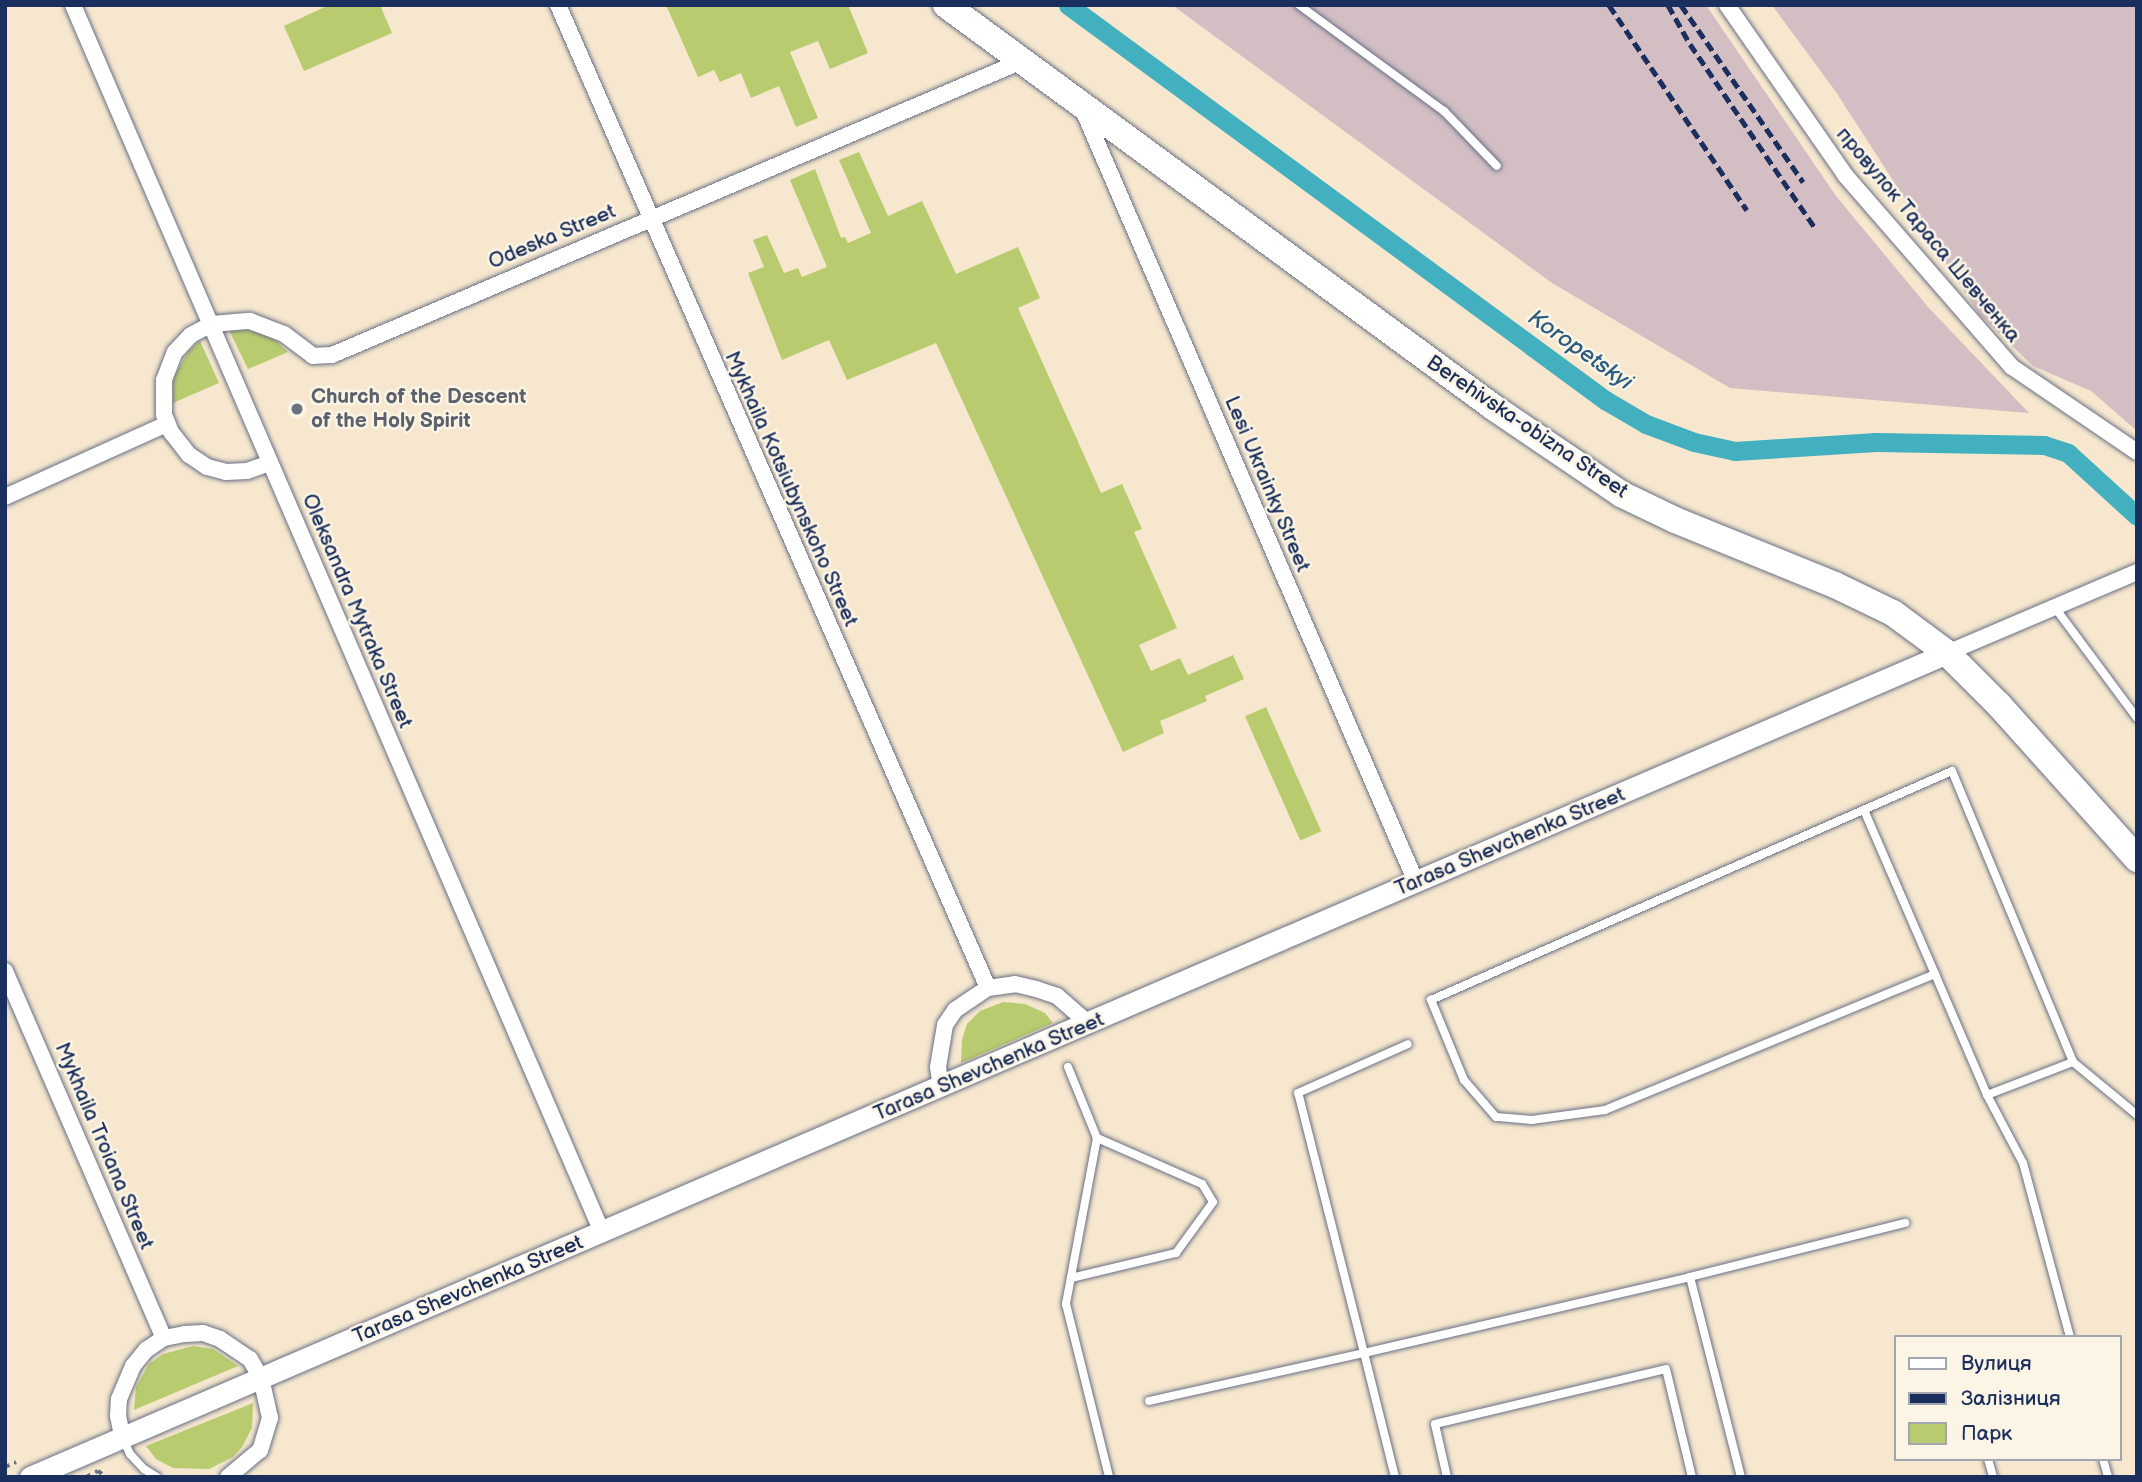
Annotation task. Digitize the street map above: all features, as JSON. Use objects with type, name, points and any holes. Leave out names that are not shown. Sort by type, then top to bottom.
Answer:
[{"type":"highway","name":"Berehivska-obizna Street","points":[[946,5],[1493,407],[1621,494],[1675,520],[1835,585],[1893,613],[1947,653],[1999,705],[2137,859]]},
{"type":"street","name":"Oleksandra Mytraka Street","points":[[74,5],[602,1232]]},
{"type":"street","name":"Mykhaila Kotsiubynskoho Street","points":[[558,5],[988,988]]},
{"type":"street","name":"провулок Тараса Шевченка","points":[[1727,5],[1845,176],[2012,367],[2137,452]]},
{"type":"street","name":"Odeska Street","points":[[167,424],[163,397],[167,367],[175,352],[191,335],[212,324],[250,321],[284,334],[313,356],[332,355],[1022,61]]},
{"type":"street","name":"Lesi Ukrainky Street","points":[[1080,102],[1416,882]]},
{"type":"street","points":[[5,497],[167,424],[183,449],[207,467],[226,472],[247,471],[270,463]]},
{"type":"street","points":[[1947,653],[2056,609],[2137,572]]},
{"type":"street","name":"Tarasa Shevchenka Street","points":[[24,1469],[122,1436],[261,1378],[941,1088],[1947,653]]},
{"type":"street","name":"Mykhaila Troiana Street","points":[[5,971],[164,1338]]},
{"type":"street","points":[[941,1088],[938,1067],[945,1025],[955,1010],[988,988],[1014,984],[1057,996],[1089,1024]]},
{"type":"street","points":[[122,1436],[118,1416],[122,1388],[146,1350],[164,1338],[203,1334],[220,1339],[250,1359],[261,1378],[269,1402],[267,1435],[260,1450],[228,1477]]},
{"type":"lane","points":[[1299,5],[1444,111],[1497,166]]},
{"type":"lane","points":[[2056,609],[2137,718]]},
{"type":"lane","points":[[1936,974],[1605,1110],[1532,1120],[1496,1117],[1464,1080],[1431,1000],[1952,771],[2073,1062],[2137,1115]]},
{"type":"lane","points":[[1864,810],[1987,1095],[2024,1163],[2069,1335]]},
{"type":"lane","points":[[1395,1477],[1298,1093],[1408,1044]]},
{"type":"lane","points":[[1987,1095],[2073,1062]]},
{"type":"lane","points":[[1068,1067],[1097,1138],[1066,1304],[1109,1477]]},
{"type":"lane","points":[[1071,1278],[1176,1252],[1213,1202],[1202,1184],[1097,1138]]},
{"type":"lane","points":[[1149,1401],[1690,1278],[1905,1223]]},
{"type":"lane","points":[[1690,1278],[1741,1477]]},
{"type":"lane","points":[[1447,1477],[1435,1424],[1666,1369],[1692,1477]]},
{"type":"lane","points":[[122,1436],[130,1454],[144,1469],[157,1477]]},
{"type":"path","points":[[5,1467],[24,1469]]},
{"type":"path","points":[[86,1477],[98,1471],[106,1477]]},
{"type":"shaded area","points":[[1172,5],[1706,5],[1836,196],[1928,307],[2029,413],[1730,388],[1552,283]]},
{"type":"shaded area","points":[[1772,5],[2137,5],[2137,431],[2091,391],[2033,366],[1979,314],[1836,92]]},
{"type":"green space","points":[[329,5],[380,5],[392,33],[304,71],[284,26]]},
{"type":"green space","points":[[666,5],[848,5],[868,53],[830,69],[818,41],[790,52],[818,118],[796,127],[779,86],[751,98],[741,73],[720,82],[714,70],[698,77]]},
{"type":"green space","points":[[859,152],[888,216],[922,201],[956,274],[1018,247],[1040,298],[1018,308],[1101,493],[1122,484],[1142,529],[1134,532],[1177,628],[1139,645],[1151,671],[1180,658],[1188,675],[1233,655],[1244,679],[1205,696],[1207,701],[1160,721],[1164,733],[1123,752],[936,343],[847,380],[829,340],[782,360],[748,273],[764,267],[753,240],[767,235],[784,273],[798,268],[802,277],[827,267],[790,180],[815,169],[841,238],[845,237],[848,243],[871,233],[839,160]]},
{"type":"green space","points":[[240,329],[269,335],[288,352],[248,369],[229,330]]},
{"type":"green space","points":[[200,341],[219,383],[173,403],[173,378],[188,352]]},
{"type":"green space","points":[[1266,707],[1321,831],[1300,841],[1245,716]]},
{"type":"green space","points":[[1003,1002],[1025,1004],[1045,1013],[1053,1023],[961,1063],[962,1040],[967,1024],[980,1011]]},
{"type":"green space","points":[[193,1346],[213,1349],[238,1366],[134,1410],[136,1387],[149,1364],[163,1354]]},
{"type":"green space","points":[[253,1403],[252,1428],[242,1447],[233,1457],[209,1469],[173,1468],[156,1459],[146,1446]]},
{"type":"waterway","name":"Koropetskyi","points":[[1068,5],[1605,400],[1646,424],[1694,442],[1735,451],[1876,442],[2044,445],[2068,453],[2137,516]]},
{"type":"railway","points":[[1609,5],[1747,210]]},
{"type":"railway","points":[[1668,5],[1690,44],[1815,228]]},
{"type":"railway","points":[[1681,5],[1803,182]]},
{"type":"place","name":"Church of the Descent of the Holy Spirit","points":[[297,409]]}]
